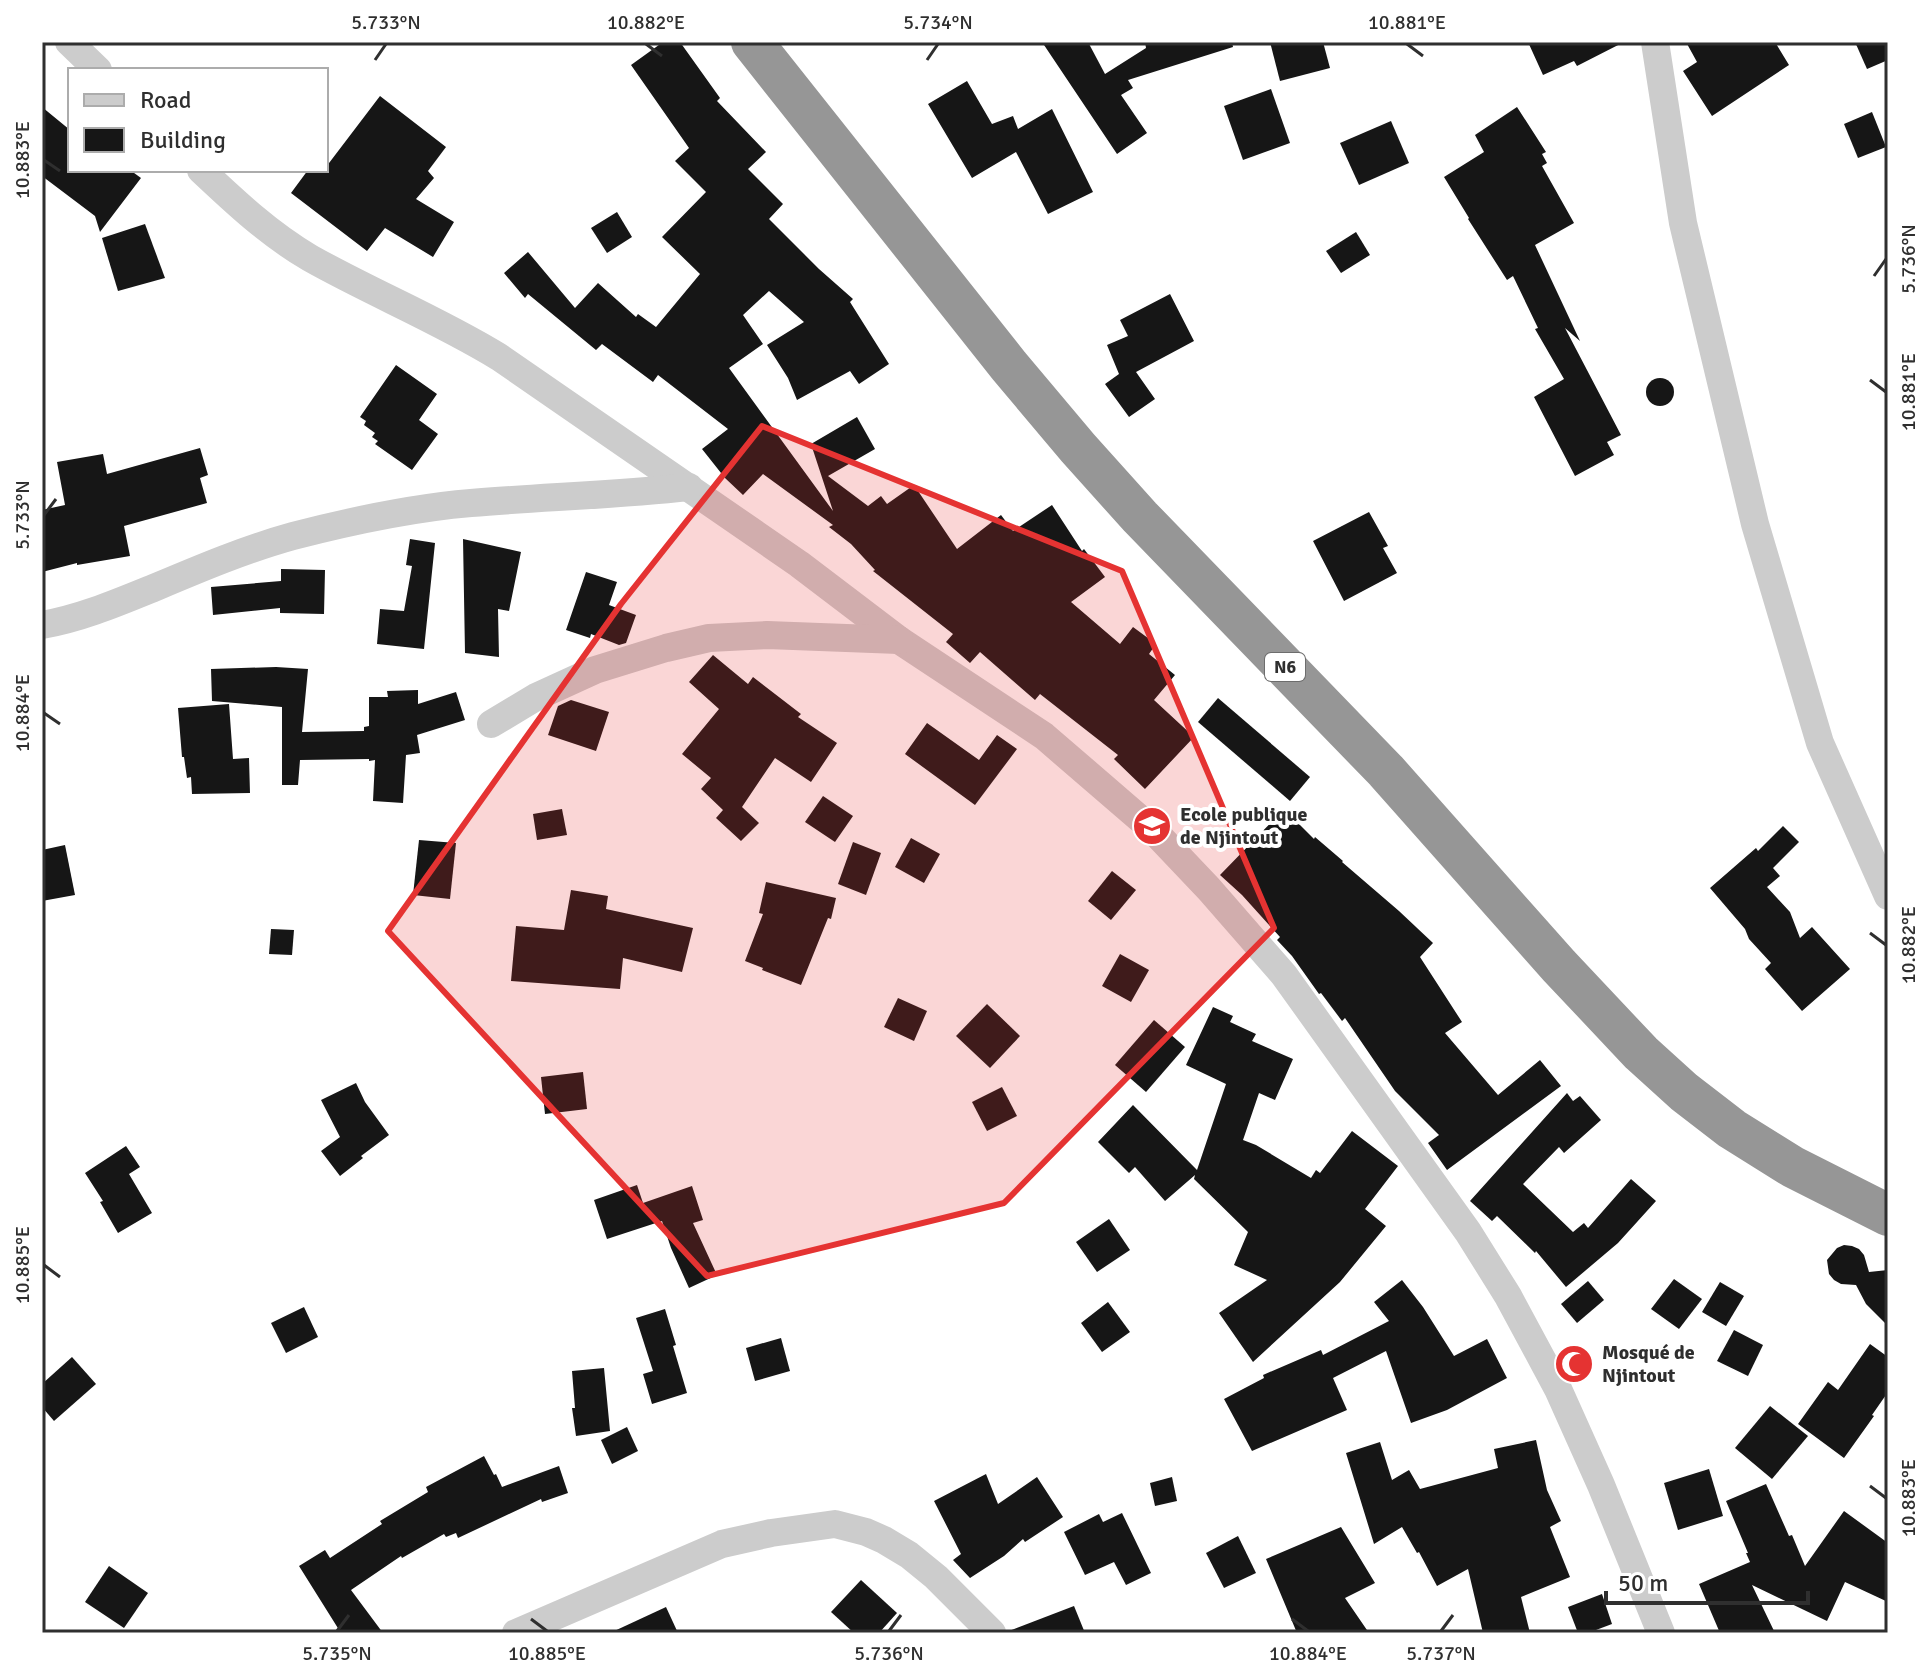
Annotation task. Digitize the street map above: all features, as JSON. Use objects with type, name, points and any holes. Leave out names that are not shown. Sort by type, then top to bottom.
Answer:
[{"type":"highway","name":"N6","points":[[752,42],[1009,366],[1078,448],[1140,517],[1386,771],[1559,966],[1641,1053],[1732,1129],[1793,1167],[1888,1215]]},
{"type":"street","points":[[69,42],[96,68]]},
{"type":"street","points":[[1655,42],[1683,223],[1755,524],[1820,743],[1888,896]]},
{"type":"street","points":[[203,172],[256,221],[310,258],[469,338],[689,487],[799,564],[899,640],[1044,736],[1153,830],[1284,975],[1468,1232],[1508,1296],[1558,1389],[1661,1633]]},
{"type":"street","points":[[42,625],[114,606],[268,543],[395,513],[468,503],[689,487]]},
{"type":"street","points":[[491,724],[536,697],[595,670],[709,638],[767,635],[899,640]]},
{"type":"street","points":[[516,1633],[722,1544],[835,1524],[866,1532],[909,1555],[936,1577],[992,1633]]},
{"type":"highlighted area","points":[[762,426],[1122,571],[1274,928],[1004,1203],[707,1276],[388,931],[621,604]]},
{"type":"building","points":[[663,42],[680,42],[720,98],[717,101],[766,152],[748,169],[783,204],[769,219],[853,299],[850,302],[889,364],[859,384],[850,371],[797,400],[788,378],[767,345],[804,322],[769,291],[743,315],[763,344],[729,368],[833,511],[811,444],[857,417],[875,449],[828,476],[868,506],[881,496],[887,504],[914,485],[957,549],[1001,515],[1013,531],[1052,505],[1082,551],[1084,549],[1105,577],[1071,602],[1120,644],[1133,627],[1156,644],[1149,654],[1175,675],[1154,700],[1194,737],[1145,789],[1114,759],[1118,755],[1040,694],[1035,700],[980,652],[970,663],[946,642],[953,634],[873,571],[851,544],[829,527],[833,525],[763,474],[743,495],[702,449],[728,429],[658,375],[653,382],[602,344],[596,350],[528,294],[525,298],[504,273],[528,252],[575,308],[598,283],[636,317],[638,314],[656,327],[700,274],[662,237],[706,192],[675,161],[689,148],[631,65]]},
{"type":"building","points":[[1042,42],[1088,42],[1105,74],[1146,48],[1145,42],[1232,42],[1233,47],[1128,80],[1133,88],[1121,95],[1147,133],[1117,154]]},
{"type":"building","points":[[1270,42],[1323,42],[1330,68],[1280,81]]},
{"type":"building","points":[[1528,42],[1624,42],[1577,66],[1574,61],[1543,75]]},
{"type":"building","points":[[1686,42],[1775,42],[1789,65],[1712,116],[1683,71],[1697,62]]},
{"type":"building","points":[[1855,42],[1884,42],[1888,60],[1867,69]]},
{"type":"building","points":[[967,81],[992,124],[1013,116],[1018,129],[1052,109],[1093,192],[1048,214],[1016,152],[972,178],[928,104]]},
{"type":"building","points":[[1271,89],[1290,143],[1243,160],[1224,106]]},
{"type":"building","points":[[380,96],[446,147],[428,171],[434,178],[416,199],[454,222],[433,257],[385,228],[367,251],[291,193],[307,172],[328,172],[328,164]]},
{"type":"building","points":[[42,107],[68,128],[68,172],[133,172],[141,178],[100,232],[95,216],[42,176]]},
{"type":"building","points":[[1517,107],[1546,152],[1542,154],[1547,163],[1542,166],[1574,223],[1535,245],[1580,341],[1565,328],[1621,435],[1607,442],[1614,455],[1575,476],[1534,397],[1564,379],[1535,329],[1538,328],[1513,276],[1507,280],[1444,177],[1484,152],[1475,135]]},
{"type":"building","points":[[1872,112],[1886,147],[1858,158],[1844,124]]},
{"type":"building","points":[[1391,121],[1409,163],[1359,185],[1340,143]]},
{"type":"building","points":[[617,212],[632,237],[607,253],[591,228]]},
{"type":"building","points":[[145,224],[165,278],[118,291],[102,238]]},
{"type":"building","points":[[1356,232],[1370,255],[1341,273],[1326,251]]},
{"type":"building","points":[[1170,294],[1194,341],[1136,372],[1155,399],[1129,417],[1105,384],[1119,374],[1107,345],[1128,336],[1120,320]]},
{"type":"building","points":[[396,365],[437,394],[419,420],[438,434],[412,470],[375,444],[378,441],[372,437],[375,433],[364,425],[366,421],[360,417]]},
{"type":"building","points":[[1660,378],[1670,382],[1674,392],[1670,402],[1660,406],[1650,402],[1646,392],[1650,382]]},
{"type":"building","points":[[200,448],[208,475],[200,478],[207,503],[124,526],[130,556],[77,563],[42,572],[42,510],[65,505],[57,462],[103,454],[107,474]]},
{"type":"building","points":[[1369,512],[1388,546],[1383,548],[1397,573],[1344,601],[1313,541]]},
{"type":"building","points":[[410,539],[435,543],[424,649],[377,644],[380,609],[404,611],[412,566],[406,565]]},
{"type":"building","points":[[463,539],[521,552],[509,611],[498,609],[499,657],[465,653]]},
{"type":"building","points":[[281,569],[325,570],[324,614],[280,613],[280,608],[213,615],[211,587],[281,581]]},
{"type":"building","points":[[586,572],[617,582],[609,605],[636,615],[626,643],[619,645],[591,634],[590,638],[566,630]]},
{"type":"building","points":[[713,655],[748,684],[753,677],[801,714],[798,717],[837,743],[811,782],[775,758],[742,807],[759,823],[741,841],[716,818],[723,810],[701,789],[711,778],[682,754],[719,709],[689,682]]},
{"type":"building","points":[[211,669],[308,669],[302,732],[364,731],[364,727],[369,726],[369,697],[388,697],[387,691],[418,690],[418,704],[456,692],[465,720],[417,735],[420,753],[406,755],[403,803],[373,801],[375,760],[369,759],[300,760],[298,785],[282,785],[282,707],[212,701]]},
{"type":"building","points":[[1218,698],[1310,777],[1290,801],[1198,722]]},
{"type":"building","points":[[571,700],[609,712],[596,751],[548,735],[558,706]]},
{"type":"building","points":[[229,704],[233,759],[249,758],[250,793],[192,794],[191,777],[187,778],[182,757],[178,708]]},
{"type":"building","points":[[927,723],[979,760],[997,735],[1017,749],[975,805],[905,754]]},
{"type":"building","points":[[823,796],[853,816],[835,842],[805,822]]},
{"type":"building","points":[[562,809],[567,835],[537,840],[533,814]]},
{"type":"building","points":[[1284,809],[1433,943],[1420,957],[1462,1022],[1445,1033],[1498,1095],[1540,1060],[1561,1086],[1447,1170],[1428,1143],[1439,1135],[1395,1091],[1345,1018],[1342,1021],[1277,940],[1280,937],[1220,875]]},
{"type":"building","points":[[1783,826],[1799,842],[1773,868],[1780,876],[1767,887],[1790,912],[1800,938],[1812,927],[1850,969],[1802,1011],[1765,969],[1771,963],[1710,888],[1756,848],[1758,851]]},
{"type":"building","points":[[911,838],[940,854],[924,883],[895,867]]},
{"type":"building","points":[[419,840],[456,843],[450,899],[413,895]]},
{"type":"building","points":[[853,842],[881,853],[866,895],[838,884]]},
{"type":"building","points":[[65,845],[75,895],[42,901],[42,850]]},
{"type":"building","points":[[1112,871],[1136,890],[1111,920],[1088,901]]},
{"type":"building","points":[[766,882],[836,898],[831,919],[828,918],[801,985],[745,961],[763,914],[759,913]]},
{"type":"building","points":[[571,890],[608,896],[606,909],[693,928],[682,972],[623,958],[620,989],[511,981],[516,926],[564,930]]},
{"type":"building","points":[[271,929],[294,930],[292,955],[269,954]]},
{"type":"building","points":[[1120,954],[1149,970],[1131,1002],[1102,986]]},
{"type":"building","points":[[898,998],[927,1011],[914,1041],[884,1027]]},
{"type":"building","points":[[987,1004],[1020,1036],[990,1068],[956,1036]]},
{"type":"building","points":[[1213,1007],[1233,1016],[1230,1022],[1256,1034],[1252,1041],[1293,1059],[1275,1100],[1259,1093],[1243,1140],[1311,1178],[1316,1170],[1320,1173],[1352,1131],[1398,1166],[1365,1209],[1386,1226],[1340,1282],[1253,1362],[1219,1313],[1267,1280],[1234,1265],[1248,1232],[1194,1179],[1195,1175],[1165,1201],[1135,1167],[1129,1173],[1098,1142],[1133,1105],[1197,1170],[1226,1084],[1186,1065]]},
{"type":"building","points":[[1154,1020],[1185,1047],[1146,1092],[1115,1065]]},
{"type":"building","points":[[583,1072],[587,1109],[545,1114],[541,1077]]},
{"type":"building","points":[[356,1083],[365,1102],[389,1135],[340,1176],[321,1151],[340,1137],[321,1100]]},
{"type":"building","points":[[1002,1087],[1017,1116],[987,1131],[972,1102]]},
{"type":"building","points":[[1567,1093],[1573,1101],[1580,1096],[1601,1120],[1564,1153],[1559,1147],[1523,1184],[1573,1232],[1584,1223],[1588,1228],[1631,1179],[1656,1201],[1618,1243],[1566,1287],[1536,1251],[1497,1216],[1492,1221],[1470,1201]]},
{"type":"building","points":[[126,1146],[140,1167],[129,1174],[152,1213],[118,1233],[85,1173]]},
{"type":"building","points":[[637,1185],[643,1203],[692,1186],[703,1220],[693,1223],[717,1275],[689,1288],[662,1221],[607,1239],[594,1200]]},
{"type":"building","points":[[1109,1219],[1130,1250],[1097,1272],[1076,1242]]},
{"type":"building","points":[[1844,1245],[1859,1249],[1869,1272],[1888,1270],[1888,1326],[1866,1304],[1856,1285],[1841,1284],[1829,1274],[1827,1260]]},
{"type":"building","points":[[1674,1279],[1702,1299],[1679,1329],[1651,1309]]},
{"type":"building","points":[[1402,1280],[1454,1356],[1487,1339],[1507,1378],[1447,1410],[1411,1423],[1386,1351],[1333,1378],[1347,1410],[1252,1451],[1224,1399],[1264,1378],[1263,1375],[1321,1350],[1323,1355],[1389,1321],[1374,1302]]},
{"type":"building","points":[[1588,1281],[1604,1300],[1577,1323],[1561,1304]]},
{"type":"building","points":[[1720,1282],[1744,1296],[1726,1326],[1702,1312]]},
{"type":"building","points":[[1108,1302],[1130,1332],[1102,1352],[1081,1323]]},
{"type":"building","points":[[304,1307],[318,1337],[286,1353],[271,1323]]},
{"type":"building","points":[[665,1309],[687,1393],[652,1404],[643,1374],[653,1371],[636,1318]]},
{"type":"building","points":[[1734,1330],[1763,1345],[1748,1376],[1717,1361]]},
{"type":"building","points":[[781,1338],[790,1371],[755,1381],[746,1348]]},
{"type":"building","points":[[1870,1344],[1888,1357],[1888,1392],[1844,1458],[1798,1424],[1828,1382],[1838,1390]]},
{"type":"building","points":[[72,1357],[96,1384],[54,1421],[42,1407],[42,1384]]},
{"type":"building","points":[[604,1368],[610,1431],[576,1436],[572,1371]]},
{"type":"building","points":[[1770,1406],[1808,1436],[1772,1479],[1735,1448]]},
{"type":"building","points":[[627,1427],[638,1451],[612,1464],[601,1440]]},
{"type":"building","points":[[1536,1440],[1547,1490],[1561,1521],[1550,1527],[1570,1577],[1521,1597],[1530,1633],[1483,1633],[1468,1569],[1437,1586],[1402,1527],[1374,1544],[1346,1453],[1380,1442],[1392,1480],[1409,1470],[1420,1489],[1498,1468],[1494,1449]]},
{"type":"building","points":[[484,1456],[502,1487],[559,1466],[568,1493],[542,1502],[541,1499],[458,1538],[456,1533],[446,1537],[444,1534],[401,1556],[351,1590],[383,1633],[341,1633],[299,1566],[325,1550],[330,1558],[382,1524],[380,1521],[428,1492],[426,1487]]},
{"type":"building","points":[[1709,1469],[1723,1516],[1678,1530],[1664,1483]]},
{"type":"building","points":[[986,1474],[998,1504],[1037,1477],[1063,1517],[1025,1542],[1023,1539],[1004,1556],[970,1578],[953,1560],[961,1554],[934,1501]]},
{"type":"building","points":[[1172,1477],[1177,1501],[1155,1506],[1150,1483]]},
{"type":"building","points":[[1766,1484],[1805,1566],[1844,1511],[1888,1543],[1888,1602],[1845,1582],[1827,1621],[1752,1585],[1775,1633],[1720,1633],[1699,1584],[1750,1562],[1726,1501]]},
{"type":"building","points":[[1122,1513],[1151,1573],[1126,1585],[1114,1562],[1085,1575],[1064,1532],[1099,1514],[1103,1522]]},
{"type":"building","points":[[1341,1527],[1375,1583],[1345,1598],[1369,1633],[1297,1633],[1266,1559]]},
{"type":"building","points":[[1238,1536],[1256,1573],[1224,1588],[1206,1553]]},
{"type":"building","points":[[109,1566],[148,1593],[124,1628],[85,1602]]},
{"type":"building","points":[[861,1580],[897,1613],[879,1633],[854,1633],[831,1612]]},
{"type":"building","points":[[1602,1594],[1612,1624],[1588,1633],[1578,1633],[1568,1607]]},
{"type":"building","points":[[1074,1606],[1085,1633],[1009,1633],[1009,1631]]},
{"type":"building","points":[[666,1607],[678,1633],[610,1633]]},
{"type":"place","name":"Ecole publique de Njintout","points":[[1152,826]]},
{"type":"place","name":"Mosqué de Njintout","points":[[1574,1364]]}]
